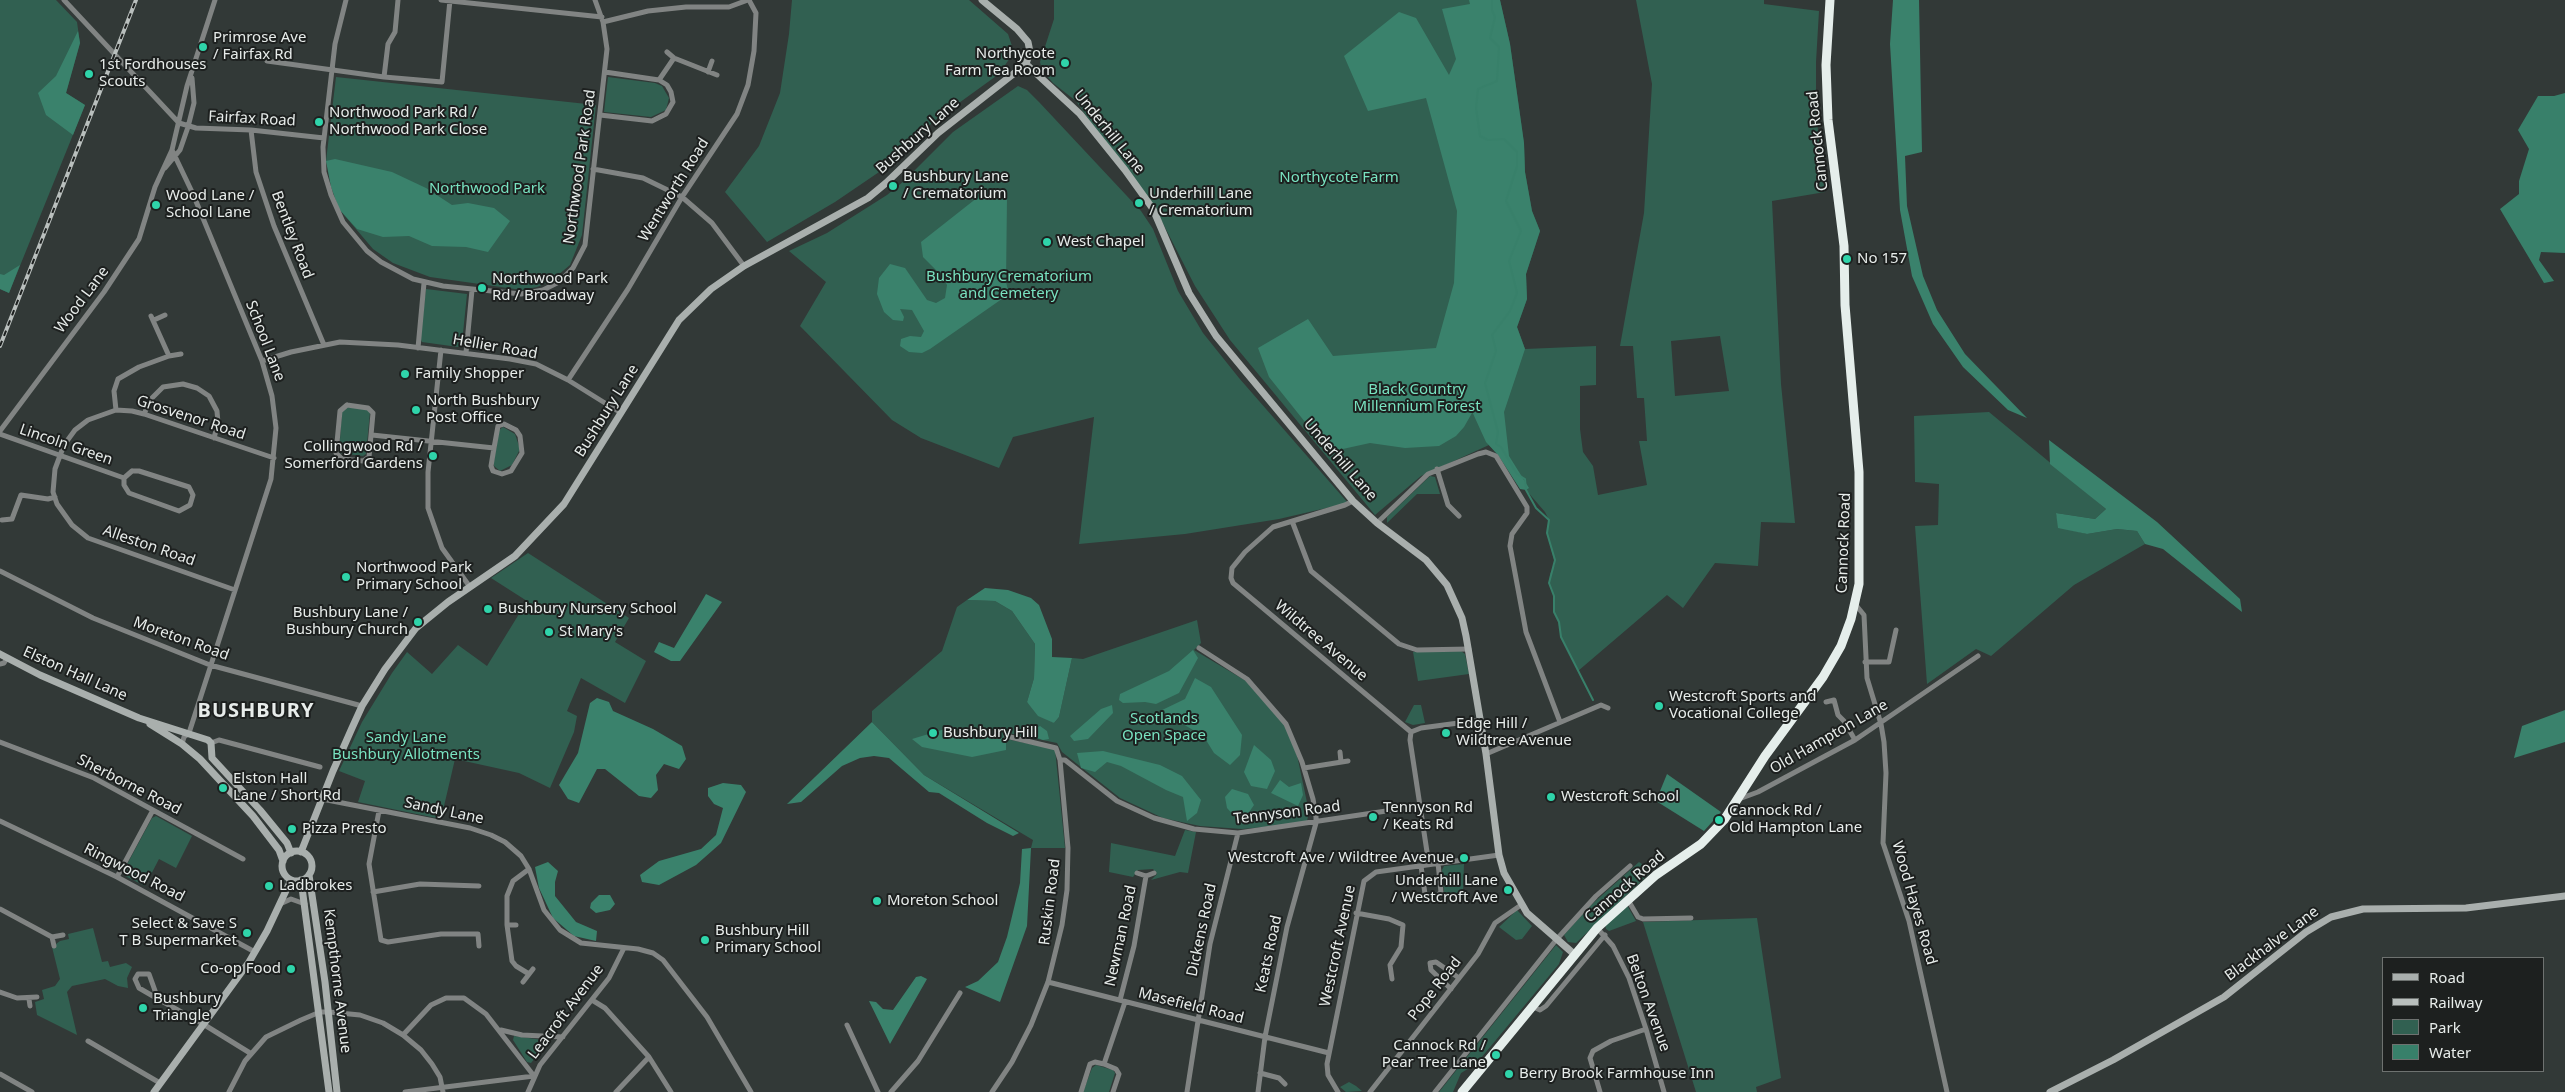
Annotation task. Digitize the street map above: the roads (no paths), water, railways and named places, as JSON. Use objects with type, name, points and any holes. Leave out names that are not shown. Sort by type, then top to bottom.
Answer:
[{"type":"highway","name":"Cannock Road","points":[[1465,1091],[1531,1006],[1597,928],[1627,899],[1656,875],[1701,844],[1724,820],[1765,756],[1823,677],[1840,646],[1855,604],[1860,561],[1859,472],[1845,305],[1842,228],[1828,120],[1826,65],[1830,0]]},
{"type":"street","points":[[64,0],[179,123]]},
{"type":"street","name":"Wood Lane","points":[[0,433],[126,261],[139,238],[162,171],[172,150],[193,70],[215,0]]},
{"type":"street","name":"Northwood Park Road","points":[[346,0],[337,32],[324,138],[324,172],[331,195],[343,222],[355,239],[381,262],[399,274],[424,283],[472,290],[521,294],[552,287],[573,268],[585,245],[607,49],[603,20],[596,0]]},
{"type":"street","points":[[384,77],[388,44],[395,32],[398,0]]},
{"type":"street","points":[[441,0],[502,6],[603,20],[648,11],[686,7],[730,7],[749,0]]},
{"type":"street","points":[[268,61],[384,77],[442,82],[450,0]]},
{"type":"street","points":[[502,6],[503,0]]},
{"type":"street","name":"Wentworth Road","points":[[568,380],[628,289],[682,197],[737,114],[748,85],[756,13],[749,0]]},
{"type":"street","points":[[982,0],[1017,29],[1028,42],[1030,52],[1026,64]]},
{"type":"street","points":[[667,52],[674,58],[717,75]]},
{"type":"street","points":[[659,80],[674,58]]},
{"type":"street","points":[[708,72],[712,61]]},
{"type":"street","name":"Bushbury Lane","points":[[301,852],[362,706],[385,669],[416,628],[515,556],[551,520],[580,481],[679,320],[711,289],[744,266],[868,198],[938,133],[1026,64]]},
{"type":"street","name":"Underhill Lane","points":[[1026,64],[1074,108],[1125,170],[1159,220],[1189,293],[1206,322],[1353,501],[1377,523],[1426,560],[1442,577],[1462,618],[1481,720],[1499,855],[1510,887],[1520,905],[1556,940],[1574,954]]},
{"type":"street","name":"Wood Lane","points":[[162,171],[183,144],[194,103],[193,70]]},
{"type":"street","points":[[600,115],[647,120],[660,119],[666,114],[672,102],[671,92],[667,85],[659,80],[605,72]]},
{"type":"street","name":"Fairfax Road","points":[[179,123],[188,127],[251,130],[324,138]]},
{"type":"street","name":"Bentley Road","points":[[251,130],[256,172],[274,226],[324,345]]},
{"type":"street","name":"School Lane","points":[[172,150],[262,361],[274,409],[274,458],[271,479],[189,733],[184,737],[182,744]]},
{"type":"street","points":[[593,169],[643,178],[682,197],[712,222],[744,266]]},
{"type":"street","points":[[418,348],[424,283]]},
{"type":"street","points":[[466,353],[472,290]]},
{"type":"street","points":[[165,315],[153,318],[169,356]]},
{"type":"street","name":"Hellier Road","points":[[262,361],[340,342],[365,342],[466,353],[536,364],[568,380],[622,413]]},
{"type":"street","points":[[442,350],[427,492],[432,523],[442,548],[470,587]]},
{"type":"street","points":[[116,410],[114,391],[118,379],[134,369],[169,356],[181,354]]},
{"type":"street","points":[[144,414],[151,399],[163,387],[183,384],[197,388],[209,396],[216,410],[218,423],[214,438]]},
{"type":"street","points":[[343,407],[370,409],[373,413],[372,435],[369,457],[365,460],[342,459],[337,455],[340,411],[343,407]]},
{"type":"street","name":"Grosvenor Road","points":[[59,456],[75,430],[88,420],[116,410],[144,414],[274,458]]},
{"type":"street","points":[[504,424],[516,430],[522,449],[518,462],[511,471],[502,474],[493,471],[494,448],[498,426],[504,424]]},
{"type":"street","name":"Lincoln Green","points":[[0,433],[124,478]]},
{"type":"street","points":[[372,435],[494,448]]},
{"type":"street","points":[[1377,523],[1422,478],[1437,469],[1478,454],[1491,453],[1496,456],[1527,507],[1527,513],[1512,534],[1510,546],[1526,632],[1560,722]]},
{"type":"street","points":[[2,520],[12,519],[21,495],[48,499],[55,497],[53,482],[59,456]]},
{"type":"street","points":[[1437,469],[1448,505],[1459,516]]},
{"type":"street","name":"Lincoln Green","points":[[136,470],[166,478],[189,487],[192,491],[192,500],[188,508],[179,511],[129,493],[124,485],[124,478],[136,470]]},
{"type":"street","name":"Alleston Road","points":[[55,497],[72,525],[88,538],[235,590]]},
{"type":"street","name":"Wildtree Avenue","points":[[1353,501],[1273,528],[1245,552],[1232,568],[1233,583],[1411,732]]},
{"type":"street","points":[[1292,521],[1311,571],[1399,644],[1417,650],[1468,649]]},
{"type":"street","name":"Moreton Road","points":[[0,571],[93,618],[210,664],[362,706]]},
{"type":"street","name":"Wood Hayes Road","points":[[1855,604],[1864,615],[1864,662],[1881,724],[1886,773],[1882,843],[1909,920],[1947,1092]]},
{"type":"street","points":[[1864,662],[1889,662],[1896,630]]},
{"type":"street","points":[[1199,648],[1247,679],[1268,700],[1286,724],[1304,768],[1313,799],[1316,823]]},
{"type":"street","name":"Elston Hall Lane","points":[[0,654],[139,718],[182,744],[200,759],[253,816],[279,850],[283,861]]},
{"type":"street","name":"Old Hampton Lane","points":[[1739,799],[1855,740],[1978,656]]},
{"type":"street","points":[[0,664],[4,663],[8,658]]},
{"type":"street","points":[[1826,702],[1834,700],[1838,715],[1844,721],[1855,740]]},
{"type":"street","points":[[1486,754],[1601,705],[1608,708]]},
{"type":"street","name":"Elston Hall Lane","points":[[139,718],[205,738],[211,743],[219,740],[320,767]]},
{"type":"street","points":[[1429,865],[1410,740],[1411,732],[1422,728],[1481,720]]},
{"type":"street","name":"Tennyson Road","points":[[1006,736],[1056,748],[1060,760],[1065,760],[1117,800],[1154,818],[1194,829],[1238,833],[1316,823],[1420,806]]},
{"type":"street","name":"Sherborne Road","points":[[0,742],[94,778],[243,859]]},
{"type":"street","points":[[211,743],[210,753],[216,764],[266,816],[287,843],[291,853]]},
{"type":"street","points":[[1340,752],[1341,762]]},
{"type":"street","points":[[200,759],[210,753]]},
{"type":"street","name":"Ruskin Road","points":[[992,1092],[1012,1062],[1031,1025],[1048,982],[1062,926],[1067,890],[1068,848],[1060,760]]},
{"type":"street","points":[[1304,768],[1348,761]]},
{"type":"street","name":"Sandy Lane","points":[[322,799],[470,828],[491,835],[516,851],[529,869],[544,910],[560,930],[581,942],[646,951],[663,960],[710,1023],[751,1092]]},
{"type":"street","points":[[117,877],[153,810]]},
{"type":"street","points":[[379,810],[369,864],[380,938],[383,942],[441,934],[478,934],[479,946]]},
{"type":"street","name":"Ringwood Road","points":[[0,821],[117,877],[255,952]]},
{"type":"street","name":"Keats Road","points":[[1258,1092],[1265,1037],[1287,927],[1316,823]]},
{"type":"street","name":"Dickens Road","points":[[1186,1092],[1196,1020],[1210,944],[1238,833]]},
{"type":"street","points":[[301,852],[311,862],[309,875],[301,880],[291,880],[283,871],[283,861],[291,853],[301,852]]},
{"type":"street","name":"Westcroft Avenue","points":[[1338,1092],[1328,1075],[1329,1052],[1362,886],[1370,874],[1499,855]]},
{"type":"street","points":[[1421,866],[1425,894],[1427,898],[1435,898],[1441,892],[1438,864]]},
{"type":"street","points":[[1436,1092],[1556,940],[1596,896],[1630,866]]},
{"type":"street","points":[[529,869],[513,881],[507,896],[507,925],[512,961],[516,966],[529,974]]},
{"type":"street","name":"Newman Road","points":[[1137,873],[1146,876],[1154,873]]},
{"type":"street","name":"Kempthorne Avenue","points":[[309,875],[329,1012],[337,1092]]},
{"type":"street","name":"Newman Road","points":[[1104,1064],[1123,1001],[1146,876]]},
{"type":"street","points":[[154,1092],[255,952],[291,880]]},
{"type":"street","name":"Kempthorne Avenue","points":[[301,880],[320,1012],[329,1092]]},
{"type":"street","points":[[373,892],[420,884],[479,886]]},
{"type":"street","name":"Blackhalve Lane","points":[[2050,1092],[2113,1060],[2224,997],[2306,932],[2331,917],[2353,910],[2466,908],[2565,896]]},
{"type":"street","points":[[1627,899],[1638,917],[1643,919],[1691,918]]},
{"type":"street","points":[[280,904],[291,900],[304,904]]},
{"type":"street","name":"Pope Road","points":[[1370,1092],[1478,954],[1495,924],[1520,905]]},
{"type":"street","points":[[0,909],[52,937],[63,935]]},
{"type":"street","points":[[1356,913],[1389,919],[1403,924],[1401,947],[1390,965],[1392,979]]},
{"type":"street","points":[[507,925],[516,925]]},
{"type":"street","name":"Belton Avenue","points":[[1597,928],[1605,935],[1629,978],[1664,1092]]},
{"type":"street","points":[[1531,1006],[1540,1010],[1546,1006],[1605,935]]},
{"type":"street","points":[[52,937],[54,946]]},
{"type":"street","name":"Leacroft Avenue","points":[[528,1092],[534,1076],[609,978],[624,948]]},
{"type":"street","points":[[1451,988],[1431,970],[1430,963],[1436,962],[1459,978]]},
{"type":"street","points":[[523,982],[533,969]]},
{"type":"street","points":[[158,1000],[149,974],[138,974],[135,979],[139,988],[158,1000],[203,1024],[250,1053]]},
{"type":"street","name":"Masefield Road","points":[[1048,982],[1329,1052]]},
{"type":"street","points":[[0,992],[10,997],[29,999],[37,997]]},
{"type":"street","points":[[891,1092],[918,1061],[960,993]]},
{"type":"street","points":[[403,1035],[431,1005],[455,997],[464,998],[480,1007],[501,1030],[534,1076],[443,1089],[405,1092]]},
{"type":"street","points":[[29,999],[30,1006]]},
{"type":"street","points":[[592,1000],[605,1008],[649,1057],[671,1092]]},
{"type":"street","points":[[229,1092],[236,1075],[250,1053],[266,1037],[320,1012],[360,1015],[382,1023],[403,1035],[427,1057],[440,1077],[443,1089]]},
{"type":"street","points":[[847,1025],[878,1092]]},
{"type":"street","points":[[1600,1092],[1590,1058],[1593,1052],[1611,1041],[1646,1029]]},
{"type":"street","points":[[501,1030],[522,1035],[563,1037]]},
{"type":"street","points":[[88,1041],[160,1083]]},
{"type":"street","points":[[616,1092],[649,1057]]},
{"type":"street","points":[[1081,1092],[1090,1064],[1095,1062],[1116,1068],[1119,1074],[1113,1092]]},
{"type":"street","points":[[1260,1073],[1280,1078],[1285,1084]]},
{"type":"street","points":[[0,1074],[32,1092]]},
{"type":"water","points":[[2565,93],[2565,253],[2541,252],[2539,260],[2554,281],[2544,283],[2500,209],[2519,194],[2519,181],[2529,149],[2518,130],[2538,96],[2554,96]]},
{"type":"waterway","points":[[1492,0],[1492,10],[1495,17],[1490,38],[1499,47],[1497,81],[1478,89],[1476,108],[1480,136],[1488,140],[1504,139],[1517,152],[1517,166],[1506,201],[1521,231],[1509,261],[1517,293],[1510,311],[1492,335],[1496,351],[1485,383],[1498,432],[1496,444],[1501,447],[1517,474],[1525,479],[1526,490],[1536,508],[1549,520],[1547,533],[1555,560],[1549,583],[1554,596],[1554,612],[1559,622],[1561,637],[1593,700]]},
{"type":"railway","points":[[0,346],[136,0]]},
{"type":"place","name":"Primrose Ave / Fairfax Rd","points":[[203,47]]},
{"type":"place","name":"Northycote Farm Tea Room","points":[[1065,63]]},
{"type":"place","name":"1st Fordhouses Scouts","points":[[89,74]]},
{"type":"place","name":"Northwood Park Rd / Northwood Park Close","points":[[319,122]]},
{"type":"place","name":"Bushbury Lane / Crematorium","points":[[893,186]]},
{"type":"place","name":"Underhill Lane / Crematorium","points":[[1139,203]]},
{"type":"place","name":"Wood Lane / School Lane","points":[[156,205]]},
{"type":"place","name":"West Chapel","points":[[1047,242]]},
{"type":"place","name":"No 157","points":[[1847,259]]},
{"type":"place","name":"Northwood Park Rd / Broadway","points":[[482,288]]},
{"type":"place","name":"Family Shopper","points":[[405,374]]},
{"type":"place","name":"North Bushbury Post Office","points":[[416,410]]},
{"type":"place","name":"Collingwood Rd / Somerford Gardens","points":[[433,456]]},
{"type":"place","name":"Northwood Park Primary School","points":[[346,577]]},
{"type":"place","name":"Bushbury Nursery School","points":[[488,609]]},
{"type":"place","name":"Bushbury Lane / Bushbury Church","points":[[418,622]]},
{"type":"place","name":"St Mary's","points":[[549,632]]},
{"type":"place","name":"Westcroft Sports and Vocational College","points":[[1659,706]]},
{"type":"place","name":"Bushbury Hill","points":[[933,733]]},
{"type":"place","name":"Edge Hill / Wildtree Avenue","points":[[1446,733]]},
{"type":"place","name":"Elston Hall Lane / Short Rd","points":[[223,788]]},
{"type":"place","name":"Westcroft School","points":[[1551,797]]},
{"type":"place","name":"Tennyson Rd / Keats Rd","points":[[1373,817]]},
{"type":"place","name":"Cannock Rd / Old Hampton Lane","points":[[1719,820]]},
{"type":"place","name":"Pizza Presto","points":[[292,829]]},
{"type":"place","name":"Westcroft Ave / Wildtree Avenue","points":[[1464,858]]},
{"type":"place","name":"Ladbrokes","points":[[269,886]]},
{"type":"place","name":"Underhill Lane / Westcroft Ave","points":[[1508,890]]},
{"type":"place","name":"Moreton School","points":[[877,901]]},
{"type":"place","name":"Select & Save S T B Supermarket","points":[[247,933]]},
{"type":"place","name":"Bushbury Hill Primary School","points":[[705,940]]},
{"type":"place","name":"Co-op Food","points":[[291,969]]},
{"type":"place","name":"Bushbury Triangle","points":[[143,1008]]},
{"type":"place","name":"Cannock Rd / Pear Tree Lane","points":[[1496,1055]]},
{"type":"place","name":"Berry Brook Farmhouse Inn","points":[[1509,1074]]},
{"type":"district","name":"BUSHBURY","points":[[256,711]]},
{"type":"park label","name":"Northycote Farm","points":[[1339,178]]},
{"type":"park label","name":"Northwood Park","points":[[487,189]]},
{"type":"park label","name":"Bushbury Crematorium and Cemetery","points":[[1009,286]]},
{"type":"park label","name":"Black Country Millennium Forest","points":[[1417,398]]},
{"type":"park label","name":"Scotlands Open Space","points":[[1164,728]]},
{"type":"park label","name":"Sandy Lane Bushbury Allotments","points":[[406,746]]}]
